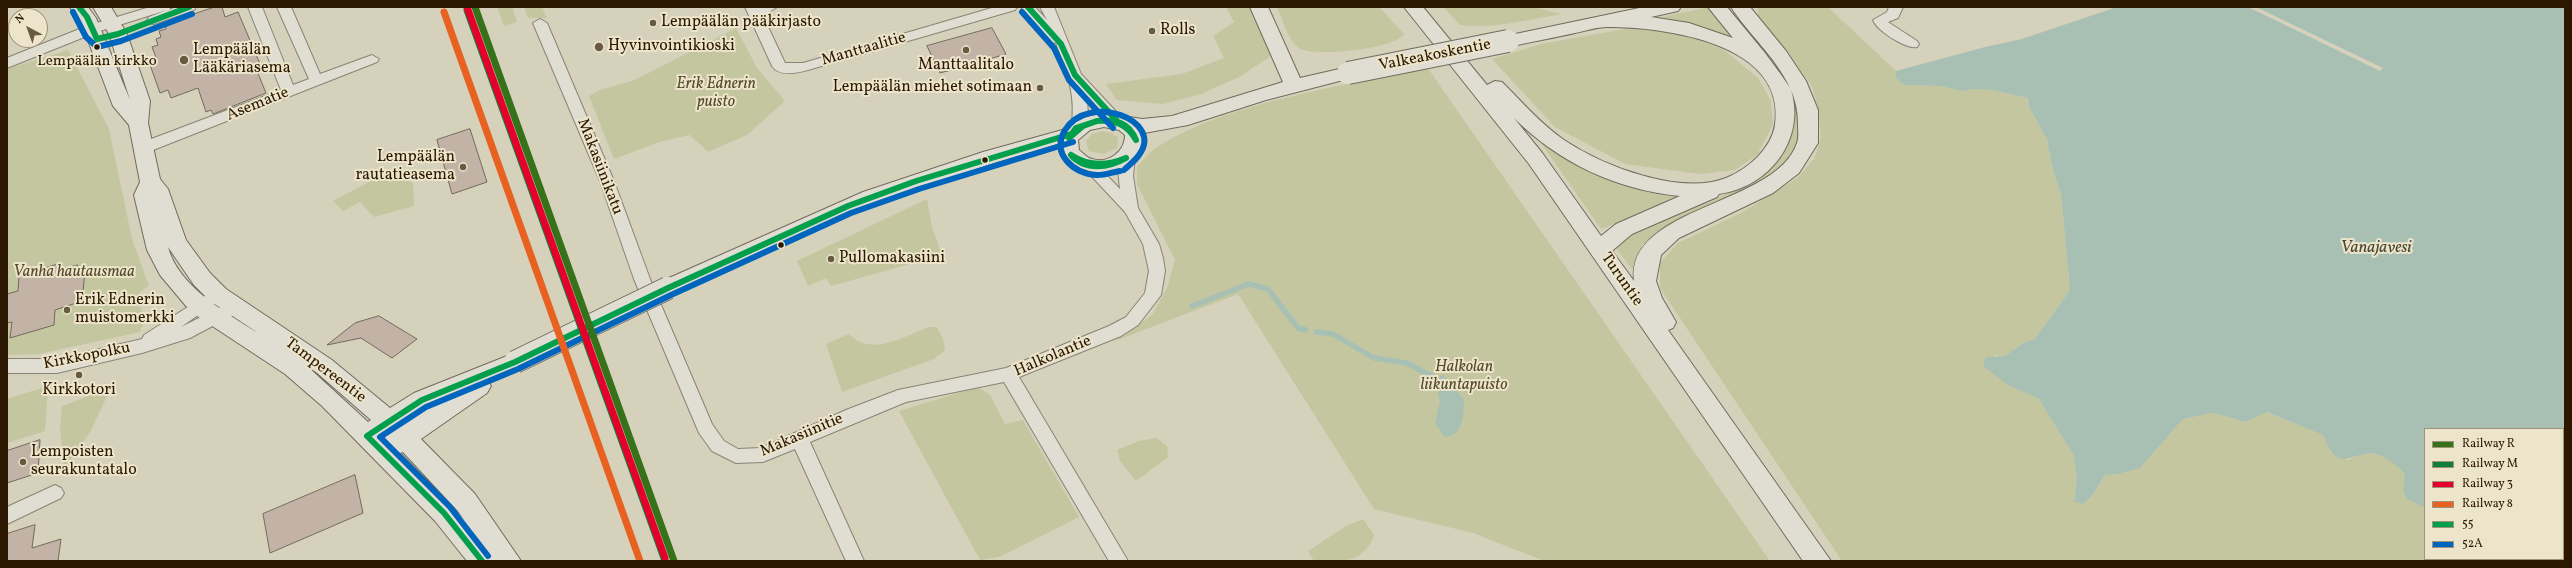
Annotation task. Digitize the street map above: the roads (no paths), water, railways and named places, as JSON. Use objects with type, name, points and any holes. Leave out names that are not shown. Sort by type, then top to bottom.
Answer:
[{"type":"main road","points":[[79,7],[95,34],[124,108],[138,123]]},
{"type":"main road","name":"Tampereentie","points":[[102,7],[115,29],[140,101],[138,123],[150,182],[144,195],[158,250],[183,289],[210,306],[293,368],[330,399],[444,513],[482,561]]},
{"type":"main road","points":[[1259,7],[1294,85]]},
{"type":"main road","name":"Turuntie","points":[[1413,7],[1429,24],[1536,159],[1600,249],[1734,445],[1818,561]]},
{"type":"main road","name":"Valkeakoskentie","points":[[1122,123],[1156,125],[1201,114],[1294,85],[1672,7]]},
{"type":"main road","points":[[1600,249],[1624,229],[1739,180],[1767,160],[1775,151],[1785,130],[1787,117],[1784,99],[1776,83],[1752,47],[1717,7]]},
{"type":"main road","points":[[1734,445],[1663,318],[1644,276],[1649,252],[1668,234],[1767,187],[1789,169],[1805,148],[1809,126],[1808,111],[1803,96],[1786,66],[1740,7]]},
{"type":"main road","points":[[1608,21],[1663,24],[1700,32],[1737,49],[1765,67]]},
{"type":"main road","points":[[1429,24],[1546,137],[1567,151],[1612,174],[1642,183],[1673,189],[1724,186]]},
{"type":"main road","name":"Valkeakoskentie","points":[[1131,154],[1201,114]]},
{"type":"main road","points":[[376,444],[397,429],[515,362],[668,288],[848,206],[916,181],[1074,131],[1097,120],[1122,123],[1135,136],[1136,143],[1131,154],[1109,166],[1082,163],[1038,154],[962,167]]},
{"type":"main road","points":[[1074,131],[1067,147],[1082,163]]},
{"type":"main road","name":"Tampereentie","points":[[210,306],[236,307],[324,366],[397,429],[466,502],[508,561]]},
{"type":"street","points":[[115,29],[164,7]]},
{"type":"street","points":[[7,62],[95,34],[189,7]]},
{"type":"street","points":[[255,7],[289,92]]},
{"type":"street","points":[[284,7],[316,80]]},
{"type":"street","points":[[754,10],[770,7]]},
{"type":"street","name":"Manttaalitie","points":[[754,10],[779,66],[790,69],[811,65],[1010,7]]},
{"type":"street","points":[[1028,7],[1061,44]]},
{"type":"street","points":[[1047,7],[1075,75],[1083,112],[1074,131]]},
{"type":"street","points":[[1896,7],[1893,15],[1880,20],[1881,23],[1912,44]]},
{"type":"street","name":"Makasiinikatu","points":[[540,23],[607,181],[656,311]]},
{"type":"street","name":"Asematie","points":[[143,148],[372,59]]},
{"type":"street","points":[[1075,75],[1105,110],[1122,123]]},
{"type":"street","name":"Halkolantie","points":[[1130,208],[1130,197],[1123,171],[1131,154]]},
{"type":"street","name":"Halkolantie","points":[[1082,163],[1130,208],[1151,244],[1155,258],[1155,286],[1153,295],[1145,307],[1132,321],[1116,331],[1008,374],[1119,561]]},
{"type":"street","name":"Kirkkopolku","points":[[7,366],[57,366],[142,346],[176,336],[210,306]]},
{"type":"street","name":"Makasiinitie","points":[[656,311],[705,428],[718,446],[736,456],[747,457],[763,455],[800,440],[852,414],[904,395],[1008,374]]},
{"type":"street","points":[[800,440],[855,561]]},
{"type":"street","points":[[7,516],[55,493]]},
{"type":"water","name":"Vanajavesi","points":[[2117,7],[2565,7],[2565,561],[2549,561],[2564,560],[2564,428],[2424,428],[2424,508],[2407,499],[2403,491],[2405,478],[2403,472],[2383,457],[2376,454],[2369,454],[2347,459],[2339,458],[2330,451],[2323,435],[2267,412],[2245,422],[2214,413],[2183,419],[2140,468],[2119,474],[2105,475],[2092,496],[2083,504],[2074,502],[2077,478],[2073,454],[2039,399],[2008,385],[1984,367],[1984,360],[1987,357],[2005,356],[2023,343],[2035,339],[2070,290],[2061,194],[2052,167],[2047,139],[2029,107],[2028,98],[1992,90],[1973,89],[1962,91],[1940,86],[1904,85],[1896,78],[1896,71],[1985,47],[2022,39]]},
{"type":"water","points":[[1443,375],[1464,400],[1463,418],[1459,429],[1451,436],[1445,437],[1435,423],[1440,401],[1435,378]]},
{"type":"waterway","points":[[1192,306],[1249,284],[1268,289],[1298,328],[1306,330]]},
{"type":"waterway","points":[[1316,332],[1333,334],[1374,358],[1407,363],[1435,378]]},
{"type":"rail line","name":"3","points":[[467,7],[665,558]]},
{"type":"rail line","name":"R","points":[[475,7],[674,561]]},
{"type":"rail line","name":"M","points":[[467,10],[665,561]]},
{"type":"rail line","name":"8","points":[[444,12],[640,561]]},
{"type":"place","name":"Lempäälän pääkirjasto","points":[[653,23]]},
{"type":"place","name":"Rolls","points":[[1152,31]]},
{"type":"place","name":"Lempäälän kirkko","points":[[97,47]]},
{"type":"place","name":"Hyvinvointikioski","points":[[599,47]]},
{"type":"place","name":"Manttaalitalo","points":[[966,50]]},
{"type":"place","name":"Lempäälän Lääkäriasema","points":[[184,60]]},
{"type":"place","name":"Lempäälän miehet sotimaan","points":[[1040,88]]},
{"type":"place","name":"Lempäälän rautatieasema","points":[[463,167]]},
{"type":"place","name":"Pullomakasiini","points":[[831,259]]},
{"type":"place","name":"Erik Ednerin muistomerkki","points":[[67,310]]},
{"type":"place","name":"Kirkkotori","points":[[79,375]]},
{"type":"place","name":"Lempoisten seurakuntatalo","points":[[23,462]]},
{"type":"park label","name":"Erik Ednerin puisto","points":[[716,94]]},
{"type":"park label","name":"Vanha hautausmaa","points":[[74,273]]},
{"type":"park label","name":"Halkolan liikuntapuisto","points":[[1464,377]]}]
